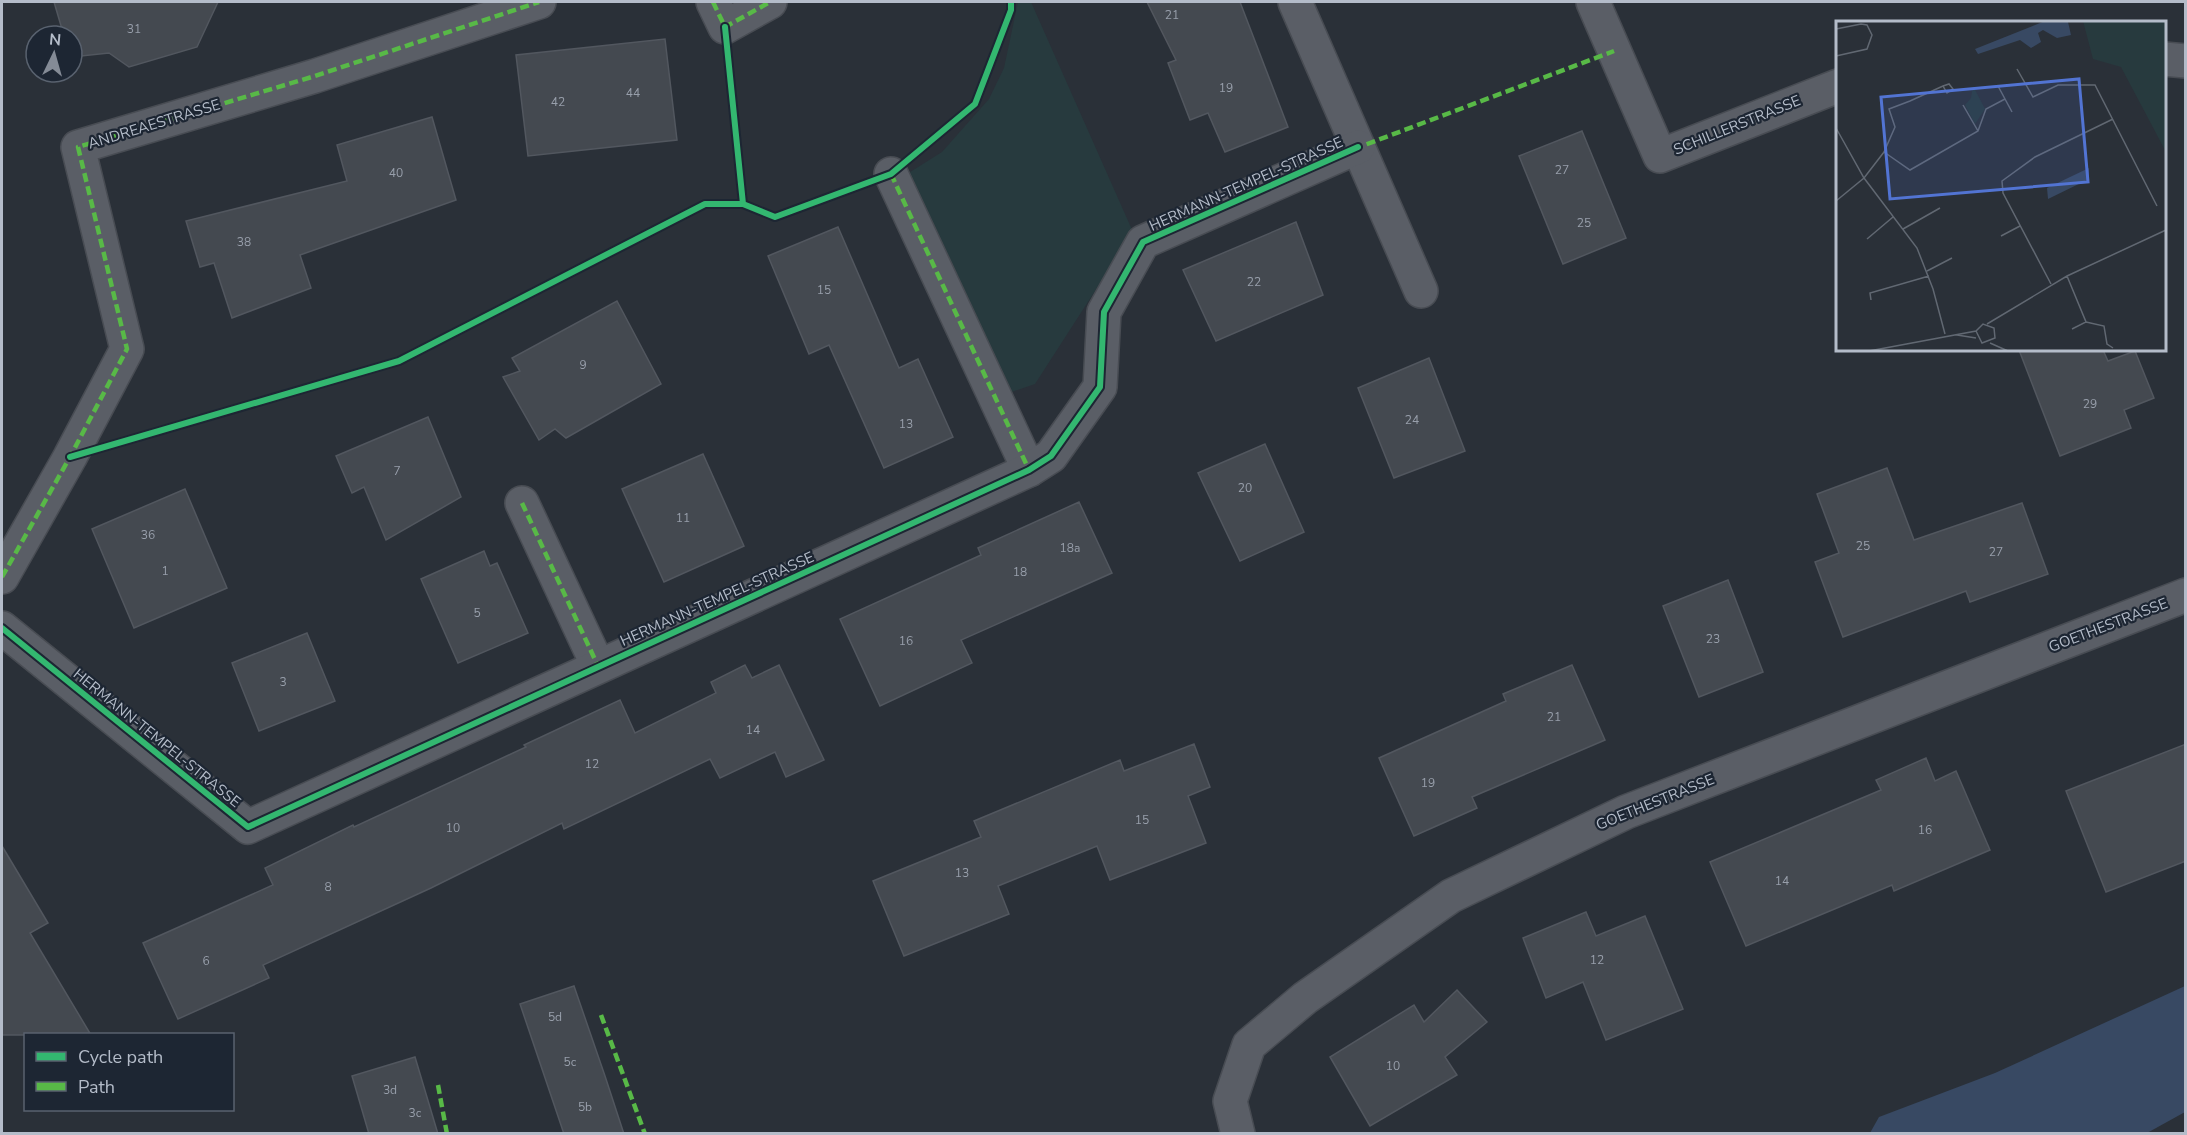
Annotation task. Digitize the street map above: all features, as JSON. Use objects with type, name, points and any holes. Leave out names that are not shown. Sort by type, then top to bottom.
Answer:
[{"type":"street","name":"ANDREAESTRASSE","points":[[2,577],[70,457],[127,349],[78,147],[315,76],[539,2]]},
{"type":"street","points":[[713,2],[725,27],[770,2]]},
{"type":"street","points":[[1295,2],[1421,291]]},
{"type":"street","name":"SCHILLERSTRASSE","points":[[1593,2],[1660,156],[1836,87]]},
{"type":"street","points":[[2166,59],[2186,61]]},
{"type":"street","name":"HERMANN-TEMPEL-STRASSE","points":[[2,628],[248,827],[1029,470],[1051,456],[1100,387],[1104,312],[1143,242],[1358,147]]},
{"type":"street","points":[[891,174],[1029,470]]},
{"type":"street","points":[[522,503],[598,666]]},
{"type":"street","name":"GOETHESTRASSE","points":[[1238,1134],[1230,1101],[1248,1045],[1305,998],[1451,896],[1626,812],[2186,595]]},
{"type":"green space","points":[[1018,2],[1031,2],[1133,232],[1035,384],[1006,394],[907,174],[942,152],[989,99],[1004,68]]},
{"type":"water","points":[[2185,986],[2185,1112],[2147,1133],[1870,1133],[1879,1117],[1995,1073]]},
{"type":"building","points":[[54,2],[218,2],[197,47],[129,67],[109,53],[84,56],[84,24],[60,24]]},
{"type":"building","points":[[1147,2],[1240,2],[1288,127],[1225,152],[1208,113],[1190,120],[1168,63],[1176,60]]},
{"type":"building","points":[[665,39],[677,140],[528,156],[516,55]]},
{"type":"building","points":[[432,117],[456,200],[300,255],[311,288],[232,318],[214,263],[200,267],[186,221],[347,181],[337,145]]},
{"type":"building","points":[[1582,131],[1626,238],[1563,264],[1519,156]]},
{"type":"building","points":[[1296,222],[1323,295],[1216,341],[1183,270]]},
{"type":"building","points":[[838,227],[899,368],[918,359],[953,437],[884,468],[829,345],[809,354],[768,256]]},
{"type":"building","points":[[617,301],[661,384],[566,438],[555,429],[539,440],[503,377],[520,371],[512,358]]},
{"type":"building","points":[[2019,351],[2103,351],[2108,361],[2135,351],[2154,398],[2124,410],[2131,428],[2060,456]]},
{"type":"building","points":[[1429,358],[1465,451],[1394,478],[1358,388]]},
{"type":"building","points":[[428,417],[461,497],[386,540],[364,487],[352,493],[336,456]]},
{"type":"building","points":[[1265,444],[1304,532],[1240,561],[1198,473]]},
{"type":"building","points":[[703,454],[744,546],[664,582],[622,489]]},
{"type":"building","points":[[1887,468],[1914,540],[2022,503],[2048,574],[1970,602],[1966,591],[1843,637],[1815,562],[1839,553],[1817,494]]},
{"type":"building","points":[[185,489],[227,588],[134,628],[92,529]]},
{"type":"building","points":[[1079,502],[1112,573],[961,640],[972,663],[880,706],[840,619],[981,555],[978,548]]},
{"type":"building","points":[[484,551],[490,566],[497,563],[528,633],[458,663],[421,579]]},
{"type":"building","points":[[1728,580],[1763,672],[1699,697],[1663,606]]},
{"type":"building","points":[[307,633],[335,701],[259,731],[232,663]]},
{"type":"building","points":[[745,665],[752,678],[779,665],[824,760],[786,777],[775,752],[720,778],[710,759],[564,829],[562,823],[431,888],[263,965],[269,978],[178,1019],[143,943],[273,885],[265,868],[353,825],[354,827],[526,747],[524,745],[620,700],[635,733],[716,693],[711,682]]},
{"type":"building","points":[[1572,665],[1605,740],[1472,797],[1477,808],[1414,836],[1379,758],[1506,701],[1503,694]]},
{"type":"building","points":[[1194,744],[1210,787],[1188,796],[1206,843],[1110,880],[1097,846],[998,886],[1009,914],[904,956],[873,881],[981,837],[974,821],[1120,760],[1124,771]]},
{"type":"building","points":[[2186,744],[2186,861],[2106,892],[2066,791]]},
{"type":"building","points":[[1926,758],[1935,781],[1956,771],[1990,850],[1894,891],[1892,885],[1746,946],[1710,862],[1881,790],[1876,780]]},
{"type":"building","points":[[2,846],[48,923],[30,933],[90,1033],[2,1035]]},
{"type":"building","points":[[1586,912],[1596,936],[1645,916],[1683,1009],[1606,1040],[1583,982],[1546,998],[1523,938]]},
{"type":"building","points":[[574,986],[624,1134],[564,1134],[520,1004]]},
{"type":"building","points":[[1457,990],[1487,1022],[1445,1057],[1457,1075],[1370,1126],[1330,1057],[1414,1005],[1424,1022]]},
{"type":"building","points":[[415,1057],[438,1134],[369,1134],[352,1076]]},
{"type":"marked path","points":[[2,577],[70,457],[127,349],[78,147],[315,76],[539,2]]},
{"type":"marked path","points":[[713,2],[725,27],[770,2]]},
{"type":"marked path","points":[[1354,149],[1614,51]]},
{"type":"marked path","points":[[891,174],[1029,470]]},
{"type":"marked path","points":[[522,503],[598,666]]},
{"type":"marked path","points":[[601,1015],[645,1134]]},
{"type":"marked path","points":[[438,1085],[447,1134]]},
{"type":"cycle path","points":[[725,27],[743,204],[775,217],[891,174],[975,104],[1011,10],[1011,2]]},
{"type":"cycle path","points":[[2,628],[248,827],[1029,470],[1051,456],[1100,387],[1104,312],[1143,242],[1358,147]]},
{"type":"cycle path","points":[[70,457],[399,361],[705,204],[743,204]]}]
